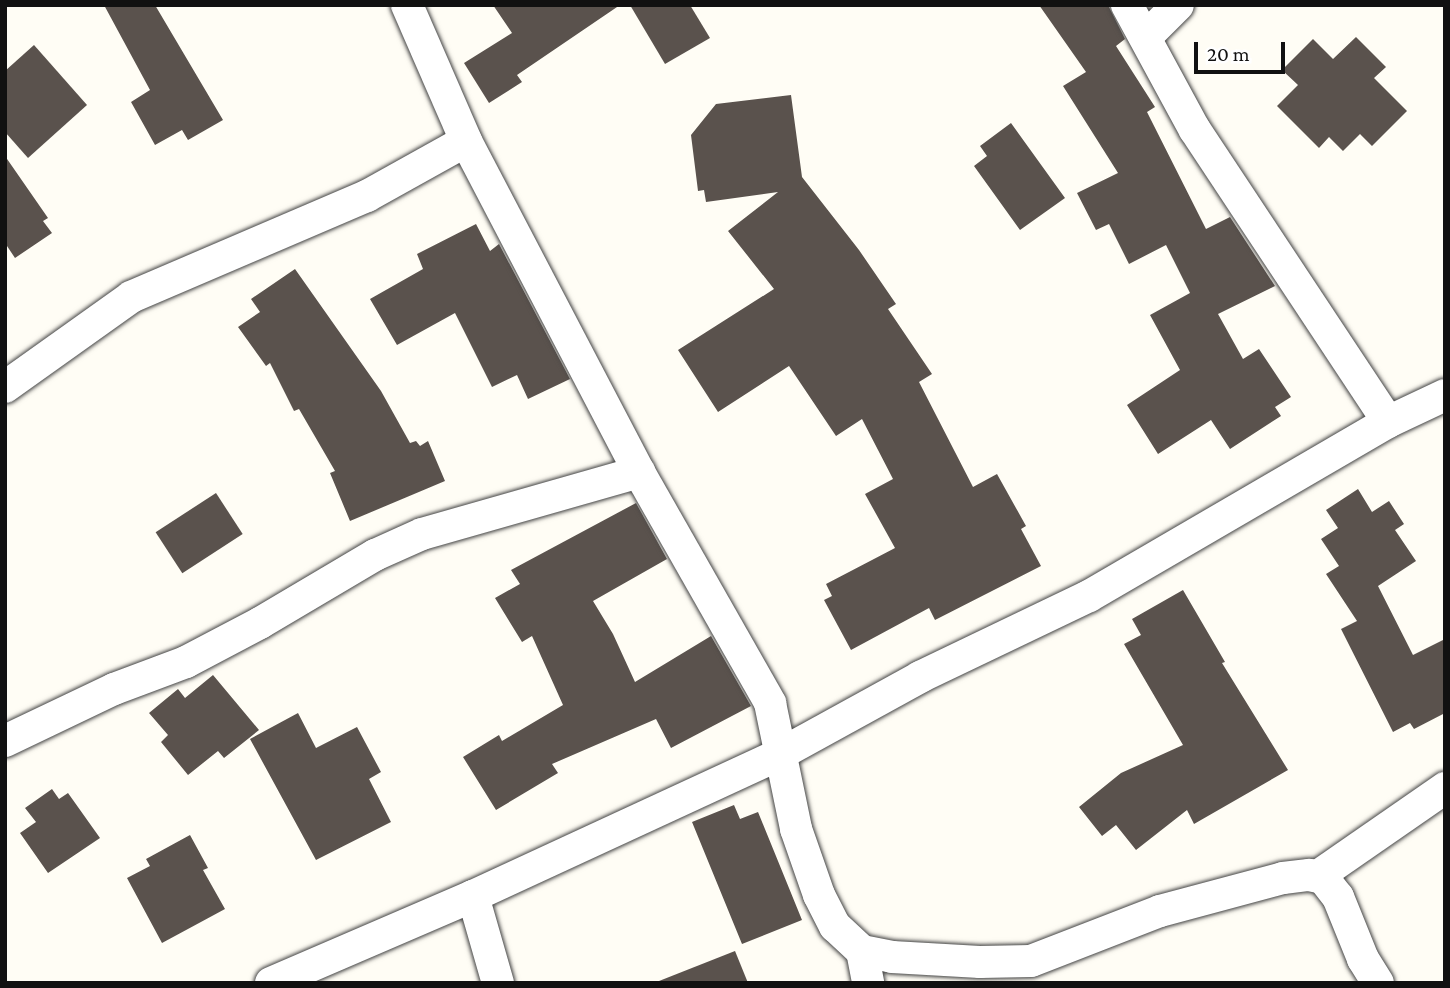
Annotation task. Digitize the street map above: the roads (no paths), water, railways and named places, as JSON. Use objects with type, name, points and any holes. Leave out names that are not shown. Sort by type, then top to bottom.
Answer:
[{"type":"street","points":[[407,5],[466,141],[639,472],[699,582],[755,672],[770,703],[796,829],[819,895],[835,926],[862,951],[932,960],[1031,961],[1160,911],[1283,878],[1318,876],[1323,878],[1338,897],[1363,959],[1378,983]]},
{"type":"street","points":[[1127,5],[1195,130],[1388,422]]},
{"type":"street","points":[[1146,37],[1178,5]]},
{"type":"street","points":[[5,387],[131,297],[367,195],[466,141]]},
{"type":"street","points":[[271,983],[473,896],[782,752],[920,677],[1090,596],[1388,422],[1445,394]]},
{"type":"street","points":[[5,741],[114,689],[186,662],[375,555],[422,534],[639,472]]},
{"type":"street","points":[[1318,876],[1445,788]]},
{"type":"street","points":[[473,896],[498,983]]},
{"type":"street","points":[[862,951],[868,983]]}]
